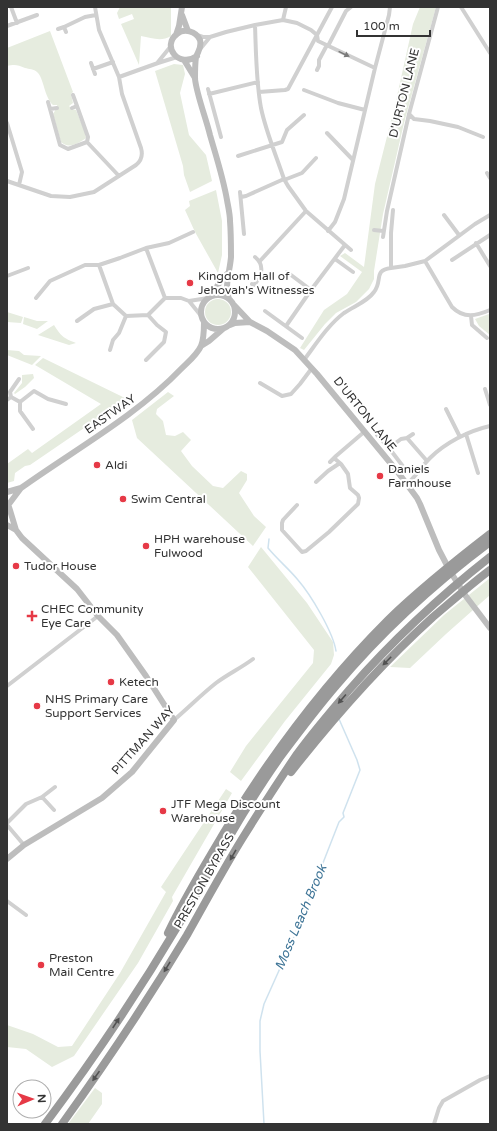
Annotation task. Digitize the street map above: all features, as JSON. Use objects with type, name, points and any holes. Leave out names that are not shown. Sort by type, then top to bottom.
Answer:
[{"type":"highway","points":[[155,962],[174,919],[226,829],[251,788],[303,716],[332,681],[389,620],[441,573],[490,534]]},
{"type":"highway","points":[[45,1124],[100,1048],[155,962],[179,924],[256,792],[313,714],[337,685],[393,625],[444,578],[490,542]]},
{"type":"highway","points":[[378,659],[425,612],[490,557]]},
{"type":"highway","points":[[378,659],[428,615],[490,566]]},
{"type":"highway","points":[[253,822],[336,716],[369,679],[420,629],[490,570]]},
{"type":"highway","name":"PRESTON BYPASS","points":[[62,1124],[113,1052],[151,993],[187,935],[253,822],[298,754],[331,711],[378,659]]},
{"type":"street","points":[[11,7],[17,23]]},
{"type":"street","points":[[7,181],[51,196],[70,197],[94,192],[139,163],[142,152],[122,94],[119,77],[101,36],[95,7]]},
{"type":"street","points":[[283,20],[286,7]]},
{"type":"street","points":[[259,92],[288,89],[332,7]]},
{"type":"street","points":[[317,70],[319,60],[346,11],[351,7]]},
{"type":"street","points":[[328,230],[335,222],[344,199],[375,68],[390,15],[390,7]]},
{"type":"street","name":"D'URTON LANE","points":[[383,237],[387,211],[409,114],[438,7]]},
{"type":"street","points":[[461,7],[490,53]]},
{"type":"street","points":[[182,10],[188,31]]},
{"type":"street","points":[[158,63],[171,46],[176,35],[182,10]]},
{"type":"street","points":[[7,26],[37,15]]},
{"type":"street","points":[[58,29],[81,18],[96,15]]},
{"type":"street","points":[[176,35],[183,31],[188,31],[203,37],[210,37],[255,25],[283,20],[297,23],[311,30],[317,35],[318,41],[375,68]]},
{"type":"street","points":[[255,25],[258,82],[264,120],[284,179],[298,202],[306,211],[351,250]]},
{"type":"street","points":[[64,27],[66,32]]},
{"type":"street","points":[[195,34],[200,41],[201,48]]},
{"type":"street","points":[[195,78],[197,56],[201,48],[210,37]]},
{"type":"street","points":[[171,46],[174,54],[184,60],[197,56]]},
{"type":"street","points":[[119,77],[177,57]]},
{"type":"street","points":[[184,60],[195,78],[223,178],[230,218],[231,259],[228,273],[227,292],[229,299]]},
{"type":"street","points":[[93,69],[113,62]]},
{"type":"street","points":[[91,63],[95,74]]},
{"type":"street","points":[[209,94],[258,82]]},
{"type":"street","points":[[208,89],[221,137]]},
{"type":"street","points":[[304,90],[338,103],[365,110]]},
{"type":"street","points":[[73,94],[88,136],[88,142],[119,176]]},
{"type":"street","points":[[48,102],[60,145],[68,148],[88,142]]},
{"type":"street","points":[[72,108],[77,106]]},
{"type":"street","points":[[50,109],[56,108]]},
{"type":"street","points":[[409,114],[414,119],[458,127],[483,137]]},
{"type":"street","points":[[296,115],[299,119]]},
{"type":"street","points":[[238,156],[282,142],[287,130],[304,115]]},
{"type":"street","points":[[7,123],[22,172],[19,186]]},
{"type":"street","points":[[327,133],[353,160]]},
{"type":"street","points":[[241,197],[302,173],[316,158]]},
{"type":"street","points":[[487,173],[490,178]]},
{"type":"street","points":[[240,192],[244,234]]},
{"type":"street","points":[[392,268],[390,233],[393,210]]},
{"type":"street","points":[[260,261],[306,211]]},
{"type":"street","points":[[444,215],[459,236]]},
{"type":"street","points":[[304,360],[324,333],[336,320],[344,313],[366,300],[374,292],[378,286],[382,270],[385,268],[425,262],[490,215]]},
{"type":"street","points":[[374,230],[384,231]]},
{"type":"street","points":[[36,298],[50,281],[85,265],[99,265],[146,248],[169,243],[194,232]]},
{"type":"street","points":[[452,260],[490,235]]},
{"type":"street","points":[[476,243],[490,266]]},
{"type":"street","points":[[286,326],[345,245]]},
{"type":"street","points":[[146,248],[165,298]]},
{"type":"street","points":[[252,284],[254,285],[260,277],[261,265],[260,261],[255,256]]},
{"type":"street","points":[[335,259],[354,272]]},
{"type":"street","points":[[425,262],[452,307],[458,312],[471,316],[490,310]]},
{"type":"street","points":[[99,265],[113,304],[126,316],[148,315],[165,298],[181,298],[189,301],[209,298],[214,295],[222,295],[229,299],[234,305],[235,310],[234,319],[226,327]]},
{"type":"street","points":[[7,276],[28,268]]},
{"type":"street","points":[[287,272],[311,290]]},
{"type":"street","points":[[203,319],[201,312],[202,307],[228,273]]},
{"type":"street","points":[[189,301],[208,326],[213,328],[218,329],[235,323],[250,322]]},
{"type":"street","points":[[77,321],[94,309],[113,304]]},
{"type":"street","name":"D'URTON LANE","points":[[234,305],[250,322],[268,330],[292,348],[312,368],[390,462],[407,484],[424,512],[444,560],[465,595],[490,628]]},
{"type":"street","points":[[265,311],[302,338]]},
{"type":"street","points":[[146,360],[164,342],[166,332],[148,315]]},
{"type":"street","points":[[110,350],[113,340],[119,333],[126,316]]},
{"type":"street","points":[[471,316],[472,325],[487,338]]},
{"type":"street","name":"EASTWAY","points":[[201,346],[204,333],[203,319]]},
{"type":"street","name":"EASTWAY","points":[[7,492],[21,488],[141,406],[168,383],[194,356],[201,346],[226,327]]},
{"type":"street","points":[[260,383],[282,396],[291,394],[312,368]]},
{"type":"street","points":[[20,379],[10,392],[9,399],[20,402]]},
{"type":"street","points":[[486,389],[490,405]]},
{"type":"street","points":[[20,402],[34,391],[48,399],[66,404]]},
{"type":"street","points":[[20,402],[20,411],[33,429]]},
{"type":"street","points":[[446,409],[460,437]]},
{"type":"street","points":[[407,484],[438,451],[466,434],[490,426]]},
{"type":"street","points":[[330,462],[364,432]]},
{"type":"street","points":[[389,448],[401,439],[407,438],[412,434]]},
{"type":"street","points":[[466,434],[478,473]]},
{"type":"street","points":[[377,435],[405,469]]},
{"type":"street","points":[[407,438],[427,461]]},
{"type":"street","points":[[297,505],[283,520],[282,530],[302,552],[306,552],[358,504],[358,495],[350,488],[348,474],[340,463],[334,458]]},
{"type":"street","points":[[316,482],[340,463]]},
{"type":"street","name":"EASTWAY","points":[[8,506],[21,488]]},
{"type":"street","points":[[8,506],[16,530],[22,538],[77,589],[98,616],[117,635],[174,720]]},
{"type":"street","points":[[7,525],[16,530]]},
{"type":"street","points":[[7,686],[98,616]]},
{"type":"street","name":"PITTMAN WAY","points":[[7,859],[24,845],[102,798],[132,772],[174,720],[215,684],[252,659]]},
{"type":"street","points":[[24,845],[7,824],[26,804],[42,797],[55,787]]},
{"type":"street","points":[[42,797],[54,810]]},
{"type":"street","points":[[7,901],[26,915]]},
{"type":"street","points":[[434,1124],[443,1101],[490,1076]]},
{"type":"shaded area","points":[[120,7],[171,7],[171,36],[160,39],[141,36],[139,65],[121,24],[134,19],[132,14],[119,19],[117,13]]},
{"type":"shaded area","points":[[420,7],[436,7],[404,123],[383,214],[374,279],[369,289],[356,302],[336,313],[304,350],[300,348],[324,310],[347,294],[362,272],[340,256],[345,253],[364,267],[375,184],[395,105],[413,24]]},
{"type":"shaded area","points":[[50,31],[73,92],[71,94],[73,103],[69,106],[76,110],[85,132],[86,138],[73,145],[67,145],[61,142],[53,114],[56,109],[58,109],[57,105],[53,105],[50,102],[37,72],[16,65],[7,66],[7,48]]},
{"type":"shaded area","points":[[174,64],[183,65],[185,74],[180,93],[189,135],[206,155],[212,181],[190,192],[155,71]]},
{"type":"shaded area","points":[[216,190],[222,221],[222,255],[218,273],[195,232],[185,210],[190,206],[189,201]]},
{"type":"shaded area","points":[[218,299],[227,303],[231,312],[227,321],[218,325],[209,321],[205,312],[209,303]]},
{"type":"shaded area","points":[[7,312],[23,317],[21,323],[7,322]]},
{"type":"shaded area","points":[[489,314],[490,335],[479,326],[475,319]]},
{"type":"shaded area","points":[[24,317],[37,321],[48,321],[37,329],[23,324]]},
{"type":"shaded area","points":[[54,325],[63,336],[76,343],[69,345],[38,335]]},
{"type":"shaded area","points":[[7,350],[19,351],[24,355],[41,356],[32,365],[7,355]]},
{"type":"shaded area","points":[[43,358],[127,399],[101,425],[90,424],[30,465],[25,466],[15,473],[14,481],[7,483],[7,464],[28,449],[32,453],[101,404],[35,365]]},
{"type":"shaded area","points":[[33,374],[34,378],[15,394],[14,393],[22,383],[22,375]]},
{"type":"shaded area","points":[[168,392],[174,396],[157,409],[156,414],[163,421],[166,435],[175,436],[183,432],[191,440],[181,451],[192,466],[213,486],[223,488],[241,471],[247,474],[247,480],[239,493],[254,516],[266,527],[253,546],[137,438],[132,420]]},
{"type":"shaded area","points":[[261,547],[307,603],[333,642],[334,655],[331,664],[285,721],[241,781],[230,772],[246,746],[313,663],[314,650],[248,567]]},
{"type":"shaded area","points":[[490,578],[490,595],[410,668],[390,667],[444,615]]},
{"type":"shaded area","points":[[226,789],[232,793],[172,897],[173,901],[138,963],[74,1056],[52,1067],[26,1049],[7,1047],[7,1025],[33,1034],[58,1047],[72,1046],[120,973],[166,892],[161,887]]},
{"type":"shaded area","points":[[95,1088],[102,1093],[102,1104],[88,1124],[68,1124]]},
{"type":"waterway","name":"Moss Leach Brook","points":[[269,539],[268,548],[298,580],[315,604],[331,634],[336,651]]},
{"type":"waterway","name":"Moss Leach Brook","points":[[264,1124],[260,1051],[260,1021],[264,1004],[294,937],[339,822],[344,817],[343,813],[360,770],[339,719]]},
{"type":"place","name":"Kingdom Hall of Jehovah's Witnesses","points":[[190,283]]},
{"type":"place","name":"Aldi","points":[[97,465]]},
{"type":"place","name":"Daniels Farmhouse","points":[[380,476]]},
{"type":"place","name":"Swim Central","points":[[123,499]]},
{"type":"place","name":"HPH warehouse Fulwood","points":[[146,546]]},
{"type":"place","name":"Tudor House","points":[[16,566]]},
{"type":"place","name":"CHEC Community Eye Care","points":[[32,616]]},
{"type":"place","name":"Ketech","points":[[111,682]]},
{"type":"place","name":"NHS Primary Care Support Services","points":[[37,706]]},
{"type":"place","name":"JTF Mega Discount Warehouse","points":[[163,811]]},
{"type":"place","name":"Preston Mail Centre","points":[[41,965]]}]
